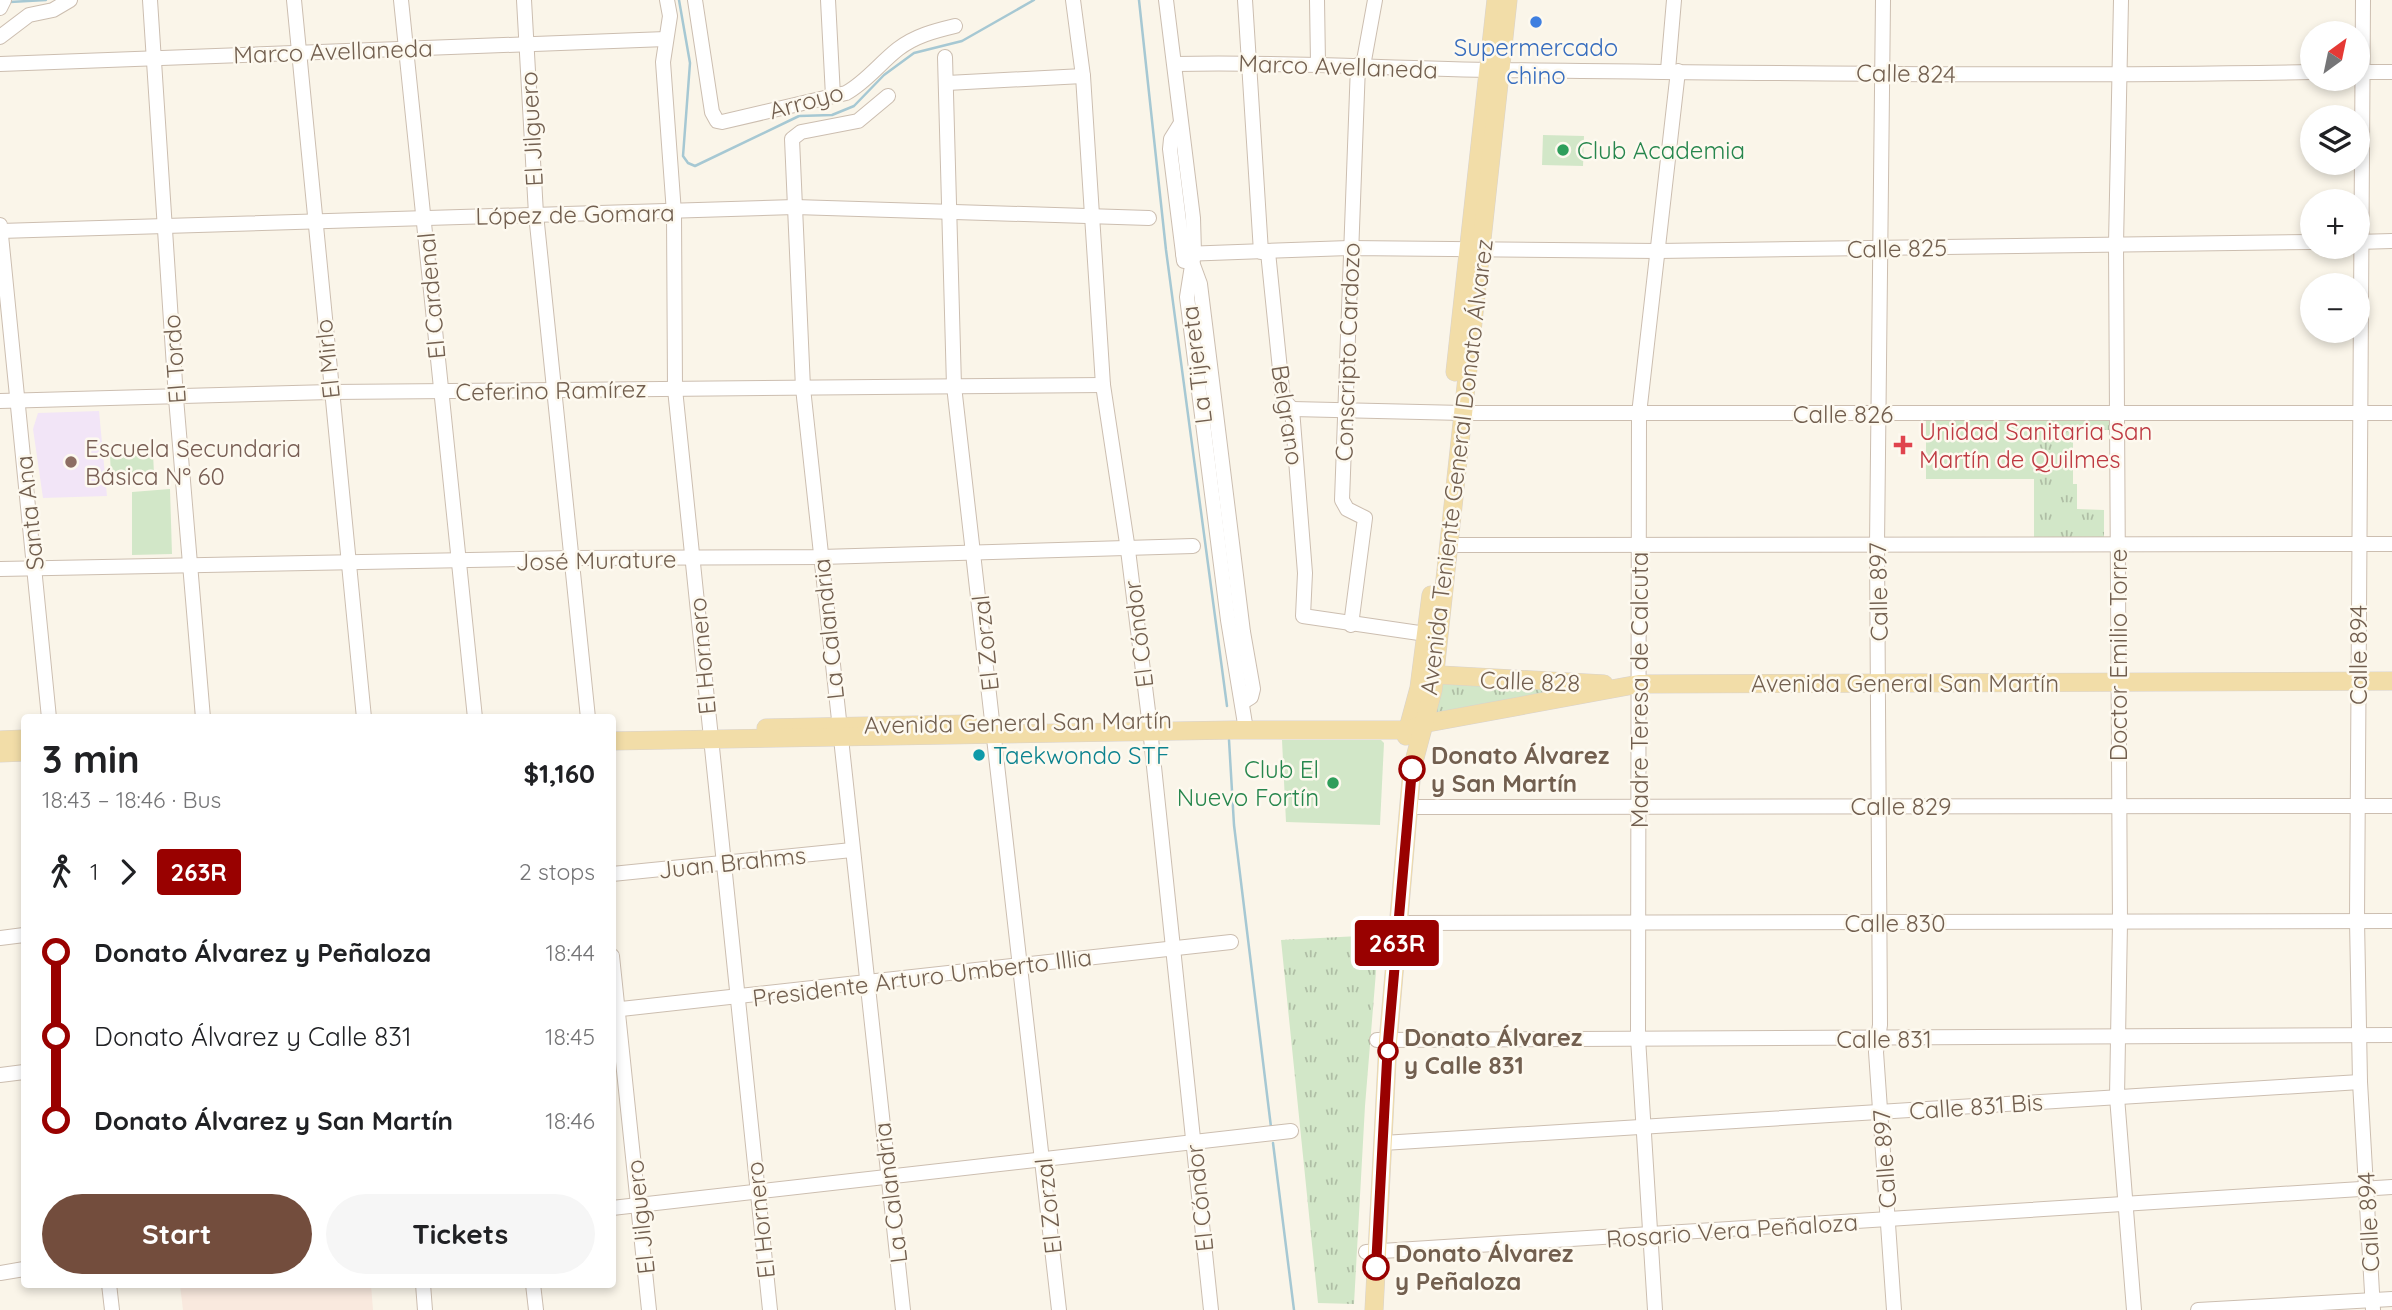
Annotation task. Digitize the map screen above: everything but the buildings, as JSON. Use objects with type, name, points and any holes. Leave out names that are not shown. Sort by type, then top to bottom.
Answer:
[{"type":"main road","name":"Avenida Teniente General Donato Álvarez","points":[[1427,675],[1426,634],[1457,413],[1475,250],[1494,70],[1496,0]]},
{"type":"main road","name":"Avenida Teniente General Donato Álvarez","points":[[1494,70],[1508,0]]},
{"type":"main road","name":"Avenida Teniente General Donato Álvarez","points":[[1374,1310],[1371,1253],[1382,1041],[1413,724],[1427,675],[1449,545],[1457,413]]},
{"type":"main road","name":"Calle 828","points":[[1427,675],[1639,684]]},
{"type":"main road","name":"Avenida General San Martín","points":[[616,741],[709,735],[1149,725],[1245,717],[1413,724],[1639,684],[2392,681]]},
{"type":"main road","name":"Avenida Teniente General Donato Álvarez","points":[[1362,1310],[1383,1143],[1382,1041],[1398,923],[1412,769],[1413,724]]},
{"type":"main road","name":"Avenida General San Martín","points":[[616,730],[709,735]]},
{"type":"main road","points":[[0,740],[21,739]]},
{"type":"main road","points":[[0,753],[21,752]]},
{"type":"street","points":[[0,8],[4,0]]},
{"type":"street","points":[[0,37],[29,15],[53,10],[70,0]]},
{"type":"street","name":"El Tordo","points":[[150,0],[164,225],[203,714]]},
{"type":"street","name":"El Mirlo","points":[[294,0],[364,714]]},
{"type":"street","name":"El Cardenal","points":[[401,0],[408,48],[439,392],[475,714]]},
{"type":"street","name":"El Jilguero","points":[[524,0],[536,214],[588,714]]},
{"type":"street","name":"El Hornero","points":[[667,0],[670,16],[663,62],[674,213],[675,389],[770,1310]]},
{"type":"street","name":"Arroyo","points":[[695,0],[712,112],[717,121],[722,122],[833,96],[859,85],[908,42],[955,26]]},
{"type":"street","points":[[828,0],[833,96]]},
{"type":"street","points":[[1166,0],[1181,123],[1171,139],[1170,149],[1190,257],[1200,284],[1222,516]]},
{"type":"street","name":"Belgrano","points":[[1245,0],[1265,252],[1283,399],[1292,409],[1305,573],[1303,612],[1306,619],[1351,625]]},
{"type":"street","points":[[1317,0],[1318,63]]},
{"type":"street","name":"Conscripto Cardozo","points":[[1351,625],[1365,518],[1347,509],[1342,500],[1349,248],[1360,65],[1375,0]]},
{"type":"street","name":"Madre Teresa de Calcuta","points":[[1655,1310],[1648,1236],[1638,1038],[1639,413],[1658,251],[1673,71],[1674,0]]},
{"type":"street","name":"Calle 897","points":[[1883,0],[1877,545],[1880,1025],[1877,1039],[1894,1310]]},
{"type":"street","name":"Doctor Emilio Torre","points":[[2121,0],[2116,244],[2120,923],[2117,1097],[2134,1310]]},
{"type":"street","name":"Calle 894","points":[[2362,21],[2363,0]]},
{"type":"street","name":"El Cóndor","points":[[1073,1],[1083,76],[1103,385],[1128,550],[1149,725],[1211,1310]]},
{"type":"street","name":"Marco Avellaneda","points":[[0,64],[526,42],[666,39]]},
{"type":"street","name":"El Zorzal","points":[[945,58],[954,386],[1059,1310]]},
{"type":"street","name":"Marco Avellaneda","points":[[1175,64],[1318,63],[1494,70]]},
{"type":"street","name":"Calle 824","points":[[1494,70],[2119,76],[2300,72]]},
{"type":"street","points":[[2370,71],[2392,72]]},
{"type":"street","points":[[947,83],[1083,76]]},
{"type":"street","name":"Calle 894","points":[[2359,189],[2360,91]]},
{"type":"street","name":"La Calandria","points":[[888,96],[858,121],[795,135],[792,139],[803,388],[903,1310]]},
{"type":"street","name":"López de Gomara","points":[[0,231],[536,214],[674,213],[795,207],[1149,218]]},
{"type":"street","name":"Santa Ana","points":[[0,225],[49,714]]},
{"type":"street","points":[[2370,242],[2392,241]]},
{"type":"street","name":"Calle 825","points":[[1475,250],[1658,251],[2300,242]]},
{"type":"street","points":[[1190,257],[1349,248],[1475,250]]},
{"type":"street","name":"La Tijereta","points":[[1190,257],[1188,282],[1222,516],[1245,717]]},
{"type":"street","name":"Calle 894","points":[[2359,259],[2357,920],[2360,1082],[2373,1305]]},
{"type":"street","name":"Ceferino Ramírez","points":[[0,401],[331,392],[1103,385]]},
{"type":"street","points":[[1292,409],[1457,413]]},
{"type":"street","name":"Calle 826","points":[[1457,413],[2392,413]]},
{"type":"street","points":[[1449,545],[2392,544]]},
{"type":"street","name":"José Murature","points":[[0,569],[571,558],[821,557],[1193,547]]},
{"type":"street","points":[[1351,625],[1426,634]]},
{"type":"street","name":"Calle 829","points":[[1409,807],[2392,806]]},
{"type":"street","name":"Juan Brahms","points":[[616,874],[852,850]]},
{"type":"street","name":"Calle 830","points":[[1398,923],[2120,923],[2392,920]]},
{"type":"street","points":[[0,938],[21,935]]},
{"type":"street","name":"Presidente Arturo Umberto Illia","points":[[616,1009],[737,998],[1231,942]]},
{"type":"street","name":"El Jilguero","points":[[616,1017],[649,1310]]},
{"type":"street","name":"Calle 831","points":[[1382,1041],[2392,1035]]},
{"type":"street","points":[[0,1075],[21,1072]]},
{"type":"street","name":"Calle 831 Bis","points":[[1383,1143],[2360,1082]]},
{"type":"street","points":[[616,1208],[1291,1131]]},
{"type":"street","name":"Rosario Vera Peñaloza","points":[[1371,1253],[2392,1187]]},
{"type":"street","points":[[0,1273],[21,1270]]},
{"type":"street","points":[[109,1288],[112,1310]]},
{"type":"street","points":[[423,1288],[425,1310]]},
{"type":"street","points":[[533,1288],[536,1310]]},
{"type":"street","points":[[2198,1310],[2373,1305],[2392,1299]]},
{"type":"shaded area","name":"Escuela Secundaria Básica Nº 60","points":[[99,411],[107,496],[43,498],[33,429],[38,413]]},
{"type":"shaded area","points":[[180,1288],[371,1288],[373,1310],[183,1310]]},
{"type":"green space","name":"Club Academia","points":[[1543,135],[1584,136],[1583,166],[1542,165]]},
{"type":"green space","points":[[1926,419],[2034,419],[2035,479],[1926,479]]},
{"type":"green space","points":[[2034,419],[2109,419],[2109,430],[2073,430],[2073,484],[2077,484],[2077,509],[2104,510],[2104,539],[2034,538]]},
{"type":"green space","points":[[153,453],[154,474],[111,476],[110,455]]},
{"type":"green space","points":[[170,489],[172,554],[132,555],[132,492]]},
{"type":"green space","points":[[1442,681],[1571,690],[1433,713]]},
{"type":"green space","name":"Club El Nuevo Fortín","points":[[1282,740],[1381,740],[1384,743],[1380,825],[1286,822]]},
{"type":"green space","points":[[1379,935],[1365,1106],[1354,1304],[1318,1303],[1281,940]]},
{"type":"waterway","points":[[10,2],[46,0]]},
{"type":"waterway","points":[[679,0],[690,63],[683,156],[688,163],[695,166],[799,116],[832,115],[854,106],[884,75],[914,53],[962,41],[1034,0]]},
{"type":"waterway","points":[[1139,0],[1166,250],[1227,706]]},
{"type":"waterway","points":[[1229,740],[1234,825],[1271,1127]]},
{"type":"waterway","points":[[1273,1143],[1294,1310]]},
{"type":"bus line","name":"263R","points":[[1376,1267],[1388,1042],[1412,769]]},
{"type":"place","name":"Supermercado chino","points":[[1536,22]]},
{"type":"place","name":"Club Academia","points":[[1563,150]]},
{"type":"place","name":"Unidad Sanitaria San Martín de Quilmes","points":[[1903,445]]},
{"type":"place","name":"Escuela Secundaria Básica Nº 60","points":[[71,462]]},
{"type":"place","name":"Taekwondo STF","points":[[979,755]]},
{"type":"place","name":"Donato Álvarez y San Martín","points":[[1412,769]]},
{"type":"place","name":"Club El Nuevo Fortín","points":[[1333,783]]},
{"type":"place","name":"Donato Álvarez y Calle 831","points":[[1388,1051]]},
{"type":"place","name":"Donato Álvarez y Peñaloza","points":[[1376,1267]]}]
